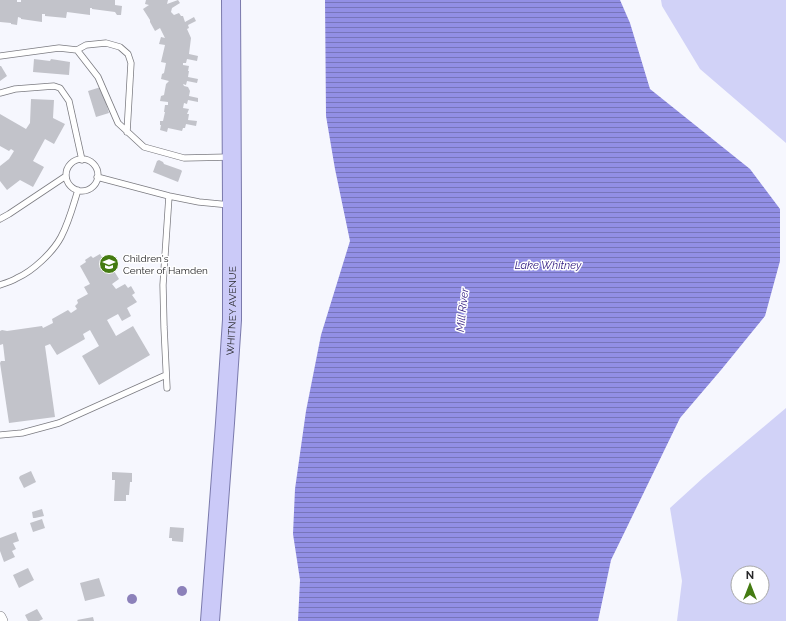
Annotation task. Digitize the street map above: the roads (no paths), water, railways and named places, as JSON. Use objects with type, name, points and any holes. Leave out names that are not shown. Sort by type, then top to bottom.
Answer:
[{"type":"main road","name":"WHITNEY AVENUE","points":[[210,621],[232,320],[231,0]]},
{"type":"street","points":[[0,617],[2,621]]},
{"type":"lane","points":[[0,56],[59,48],[77,50],[86,45],[106,43],[120,47],[128,54],[130,63],[127,132]]},
{"type":"lane","points":[[77,50],[98,77],[118,123],[144,147],[184,158],[232,157]]},
{"type":"lane","points":[[0,93],[14,89],[54,86],[60,88],[69,100],[82,160]]},
{"type":"lane","points":[[82,160],[87,160],[92,163],[97,172],[95,182],[88,189],[83,191],[69,185],[66,176],[66,171],[72,162],[82,160]]},
{"type":"lane","points":[[0,219],[66,176]]},
{"type":"lane","points":[[97,177],[169,196],[199,202],[232,205]]},
{"type":"lane","points":[[0,285],[30,271],[53,249],[64,231],[78,190]]},
{"type":"lane","points":[[167,388],[163,285],[169,196]]},
{"type":"lane","points":[[0,436],[22,433],[59,423],[166,376]]},
{"type":"water","name":"Lake Whitney","points":[[325,0],[620,0],[630,23],[650,89],[750,169],[780,209],[780,261],[765,316],[680,418],[611,560],[598,621],[298,621],[300,580],[293,534],[295,489],[306,411],[321,335],[350,241],[326,116]]},
{"type":"place","name":"Children's Center of Hamden","points":[[109,264]]},
{"type":"water label","name":"Mill River","points":[[462,310]]}]
